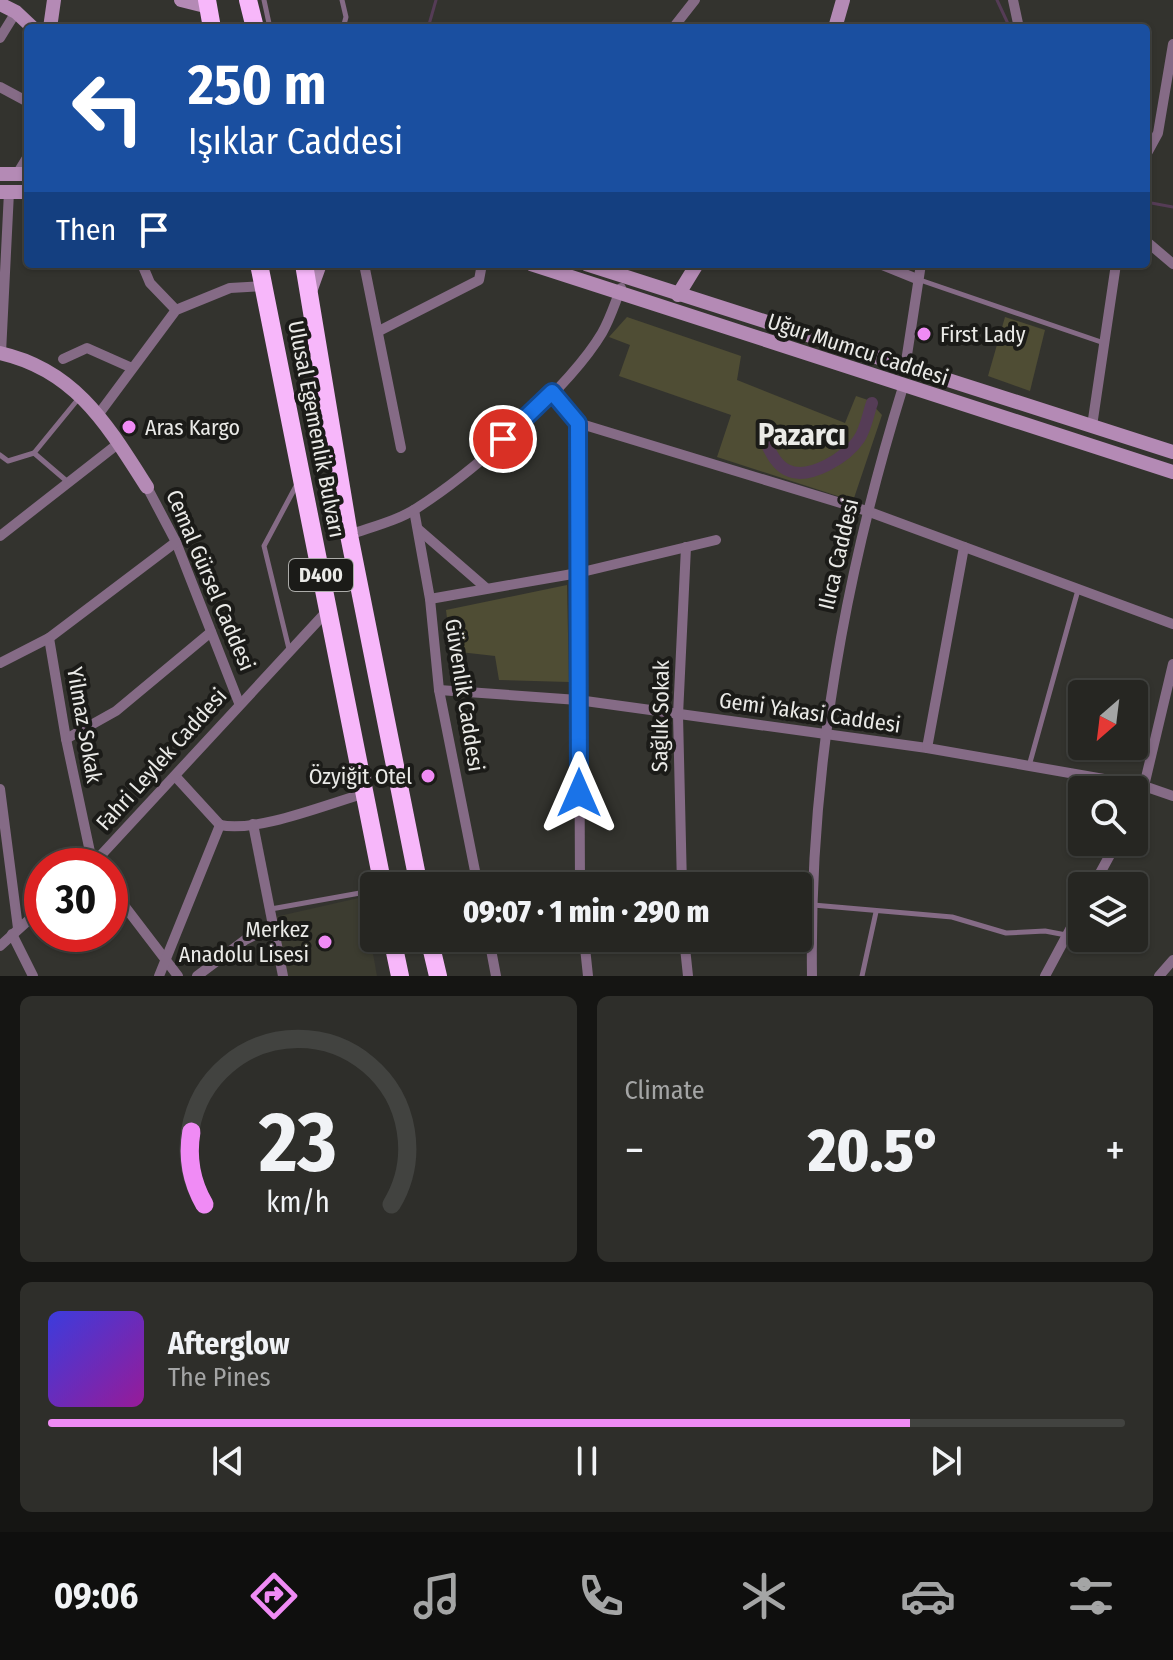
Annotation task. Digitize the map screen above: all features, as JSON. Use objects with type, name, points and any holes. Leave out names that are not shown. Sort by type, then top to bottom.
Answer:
[{"type":"highway","points":[[248,0],[254,24]]},
{"type":"highway","points":[[208,4],[211,24]]},
{"type":"highway","name":"Ulusal Egemenlik Bulvarı","points":[[260,268],[380,872]]},
{"type":"highway","name":"Ulusal Egemenlik Bulvarı","points":[[305,268],[349,535],[416,872]]},
{"type":"highway","points":[[395,952],[400,976]]},
{"type":"highway","points":[[432,952],[438,976]]},
{"type":"main road","points":[[51,24],[54,0]]},
{"type":"main road","points":[[181,0],[208,4]]},
{"type":"main road","points":[[836,24],[843,0]]},
{"type":"main road","points":[[0,4],[16,12],[29,24]]},
{"type":"main road","points":[[0,174],[22,174]]},
{"type":"main road","points":[[312,326],[311,289],[319,268]]},
{"type":"main road","name":"Uğur Mumcu Caddesi","points":[[543,268],[1173,472]]},
{"type":"main road","name":"Uğur Mumcu Caddesi","points":[[608,268],[678,295],[1173,452]]},
{"type":"main road","points":[[678,295],[695,268]]},
{"type":"main road","name":"Cemal Gürsel Caddesi","points":[[1,353],[46,367],[80,396],[119,443],[147,487]]},
{"type":"street","points":[[676,24],[695,0]]},
{"type":"street","points":[[1013,0],[1018,24]]},
{"type":"street","points":[[0,38],[16,12]]},
{"type":"street","points":[[1150,144],[1158,133],[1173,44]]},
{"type":"street","points":[[0,87],[24,100]]},
{"type":"street","points":[[1,353],[4,192]]},
{"type":"street","points":[[1150,244],[1173,264]]},
{"type":"street","points":[[144,268],[150,283],[176,310]]},
{"type":"street","points":[[365,268],[401,448]]},
{"type":"street","points":[[379,331],[479,280],[481,268]]},
{"type":"street","points":[[890,268],[917,279]]},
{"type":"street","points":[[905,368],[920,268]]},
{"type":"street","points":[[1092,426],[1115,268]]},
{"type":"street","points":[[349,535],[414,510],[459,478],[552,392],[601,334],[625,277]]},
{"type":"street","points":[[98,415],[176,310],[230,288],[264,286]]},
{"type":"street","points":[[63,359],[87,348],[132,368]]},
{"type":"street","name":"Ilıca Caddesi","points":[[812,917],[828,734],[840,639],[867,511],[903,387]]},
{"type":"street","points":[[552,392],[578,423],[867,511],[1173,624]]},
{"type":"street","points":[[578,423],[580,872]]},
{"type":"street","points":[[0,536],[119,443]]},
{"type":"street","name":"Cemal Gürsel Caddesi","points":[[147,487],[176,542],[239,703]]},
{"type":"street","name":"Güvenlik Caddesi","points":[[414,510],[430,599],[439,690],[475,872]]},
{"type":"street","points":[[417,528],[486,588]]},
{"type":"street","points":[[430,599],[578,573],[716,540]]},
{"type":"street","points":[[0,663],[49,638],[176,542]]},
{"type":"street","name":"Sağlık Sokak","points":[[682,872],[678,715],[686,547]]},
{"type":"street","points":[[927,748],[964,547]]},
{"type":"street","name":"Fahri Leylek Caddesi","points":[[108,848],[328,610]]},
{"type":"street","points":[[66,739],[116,711],[211,632]]},
{"type":"street","name":"Yilmaz Sokak","points":[[49,638],[88,848]]},
{"type":"street","points":[[1146,776],[1173,664]]},
{"type":"street","name":"Gemi Yakasi Caddesi","points":[[439,690],[578,700],[927,748],[1086,776]]},
{"type":"street","points":[[176,777],[220,825],[232,828],[366,793]]},
{"type":"street","name":"Gemi Yakasi Caddesi","points":[[1148,787],[1173,796]]},
{"type":"street","points":[[0,789],[15,931],[33,976]]},
{"type":"street","points":[[253,824],[283,976]]},
{"type":"street","points":[[159,976],[220,825]]},
{"type":"street","points":[[128,910],[178,976]]},
{"type":"street","points":[[0,946],[24,923]]},
{"type":"street","points":[[197,976],[245,940],[273,926]]},
{"type":"street","points":[[1045,976],[1067,935]]},
{"type":"street","points":[[491,952],[496,976]]},
{"type":"street","points":[[585,952],[588,976]]},
{"type":"street","points":[[685,952],[688,976]]},
{"type":"street","name":"Ilıca Caddesi","points":[[811,952],[812,976]]},
{"type":"street","points":[[1159,976],[1173,960]]},
{"type":"lane","points":[[264,0],[269,24]]},
{"type":"lane","points":[[342,0],[346,17],[344,24]]},
{"type":"lane","points":[[917,279],[1105,344]]},
{"type":"lane","points":[[0,455],[8,461],[34,453],[80,396]]},
{"type":"lane","points":[[34,453],[69,483]]},
{"type":"lane","points":[[289,650],[264,546],[302,475]]},
{"type":"lane","points":[[1029,766],[1078,589]]},
{"type":"lane","points":[[270,909],[360,893]]},
{"type":"lane","points":[[813,905],[952,917],[1006,933],[1045,931],[1067,935]]},
{"type":"lane","points":[[862,976],[876,912]]},
{"type":"shaded area","points":[[627,317],[741,356],[737,380],[845,423],[856,396],[868,400],[882,415],[853,501],[717,457],[731,415],[619,376],[630,345],[609,337]]},
{"type":"shaded area","points":[[1005,317],[1045,330],[1030,391],[988,376]]},
{"type":"shaded area","points":[[567,585],[569,682],[499,680],[495,656],[451,651],[446,610]]},
{"type":"shaded area","name":"Merkez Anadolu Lisesi","points":[[360,898],[360,952],[373,952],[377,976],[287,976],[275,917]]},
{"type":"waterway","points":[[429,24],[436,0]]},
{"type":"waterway","points":[[997,0],[1008,24]]},
{"type":"waterway","points":[[1150,203],[1173,207]]},
{"type":"waterway","points":[[767,445],[778,463],[787,470],[796,473],[816,470],[837,460],[859,439],[872,403]]},
{"type":"place","name":"First Lady","points":[[924,334]]},
{"type":"place","name":"Aras Kargo","points":[[129,427]]},
{"type":"place","name":"Özyiğit Otel","points":[[428,776]]},
{"type":"place","name":"Merkez Anadolu Lisesi","points":[[325,942]]},
{"type":"district","name":"Pazarcı","points":[[802,435]]},
{"type":"route","points":[[503,439],[552,392],[569,408],[578,423],[579,793]]}]
